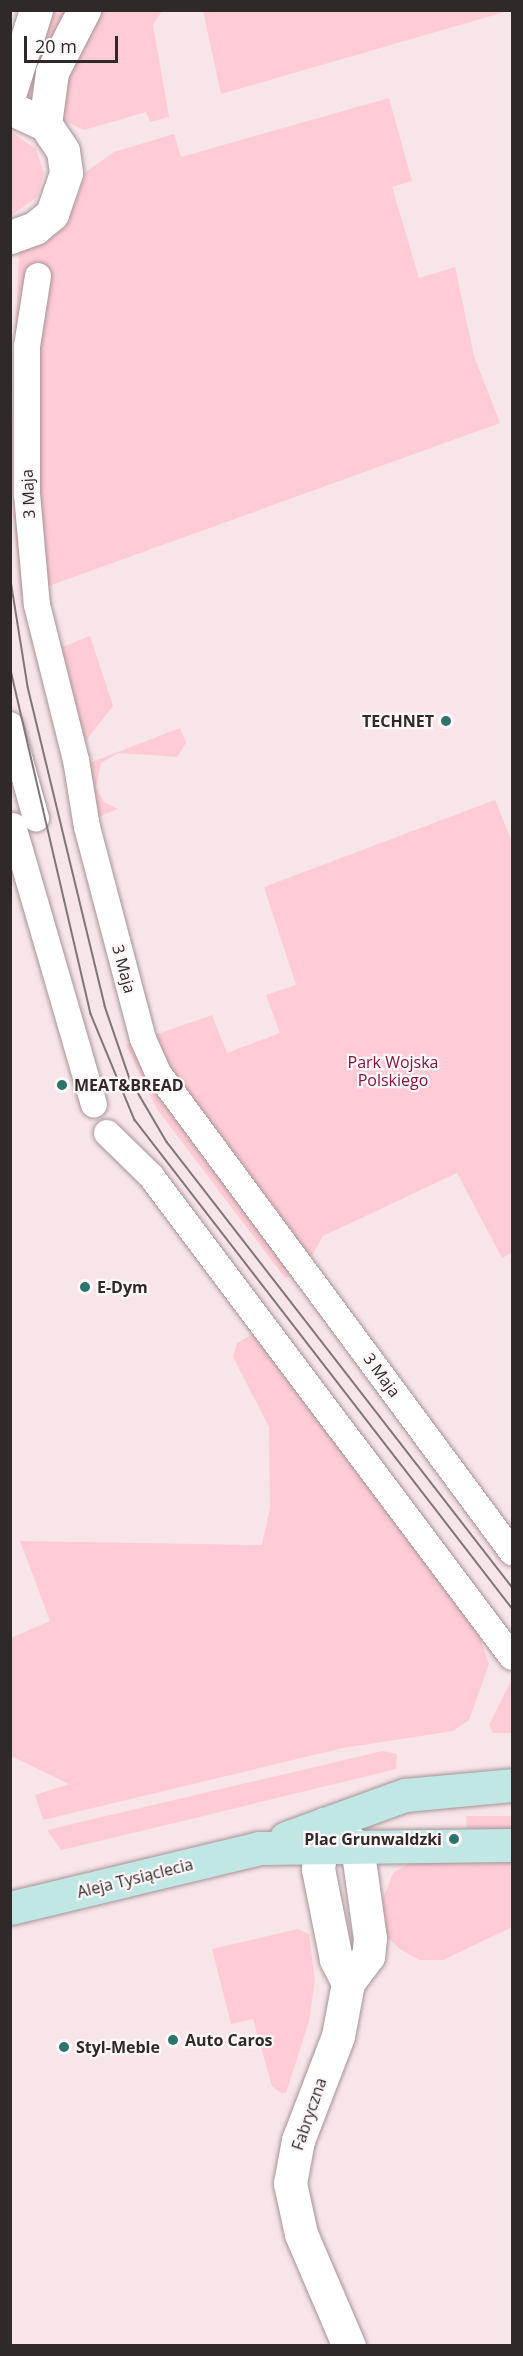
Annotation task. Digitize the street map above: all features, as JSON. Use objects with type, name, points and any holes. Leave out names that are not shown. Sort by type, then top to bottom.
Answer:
[{"type":"main road","name":"Aleja Tysiąclecia","points":[[10,1908],[259,1848],[323,1835],[405,1795],[513,1785]]},
{"type":"main road","points":[[357,1846],[513,1845]]},
{"type":"street","points":[[10,92],[36,10]]},
{"type":"street","points":[[45,124],[52,72],[84,10]]},
{"type":"street","points":[[10,108],[45,124],[63,151],[63,194],[35,228],[10,237]]},
{"type":"street","name":"3 Maja","points":[[38,276],[27,345],[27,494],[37,605],[143,1039],[158,1073],[513,1552]]},
{"type":"street","points":[[10,725],[22,811],[94,1104]]},
{"type":"street","points":[[107,1133],[151,1176],[513,1657]]},
{"type":"street","points":[[323,1835],[357,1846]]},
{"type":"street","name":"Fabryczna","points":[[323,1835],[323,1899],[348,1983]]},
{"type":"street","name":"Fabryczna","points":[[349,2346],[301,2234],[290,2183],[298,2140],[338,2036],[348,1983],[368,1956],[370,1938],[357,1846]]},
{"type":"green space","points":[[203,10],[512,10],[221,94],[203,11]]},
{"type":"green space","points":[[45,11],[66,11],[31,97],[25,99],[20,88]]},
{"type":"green space","points":[[101,11],[162,11],[153,25],[169,117],[150,122],[146,112],[84,130],[61,119],[63,74]]},
{"type":"green space","points":[[389,98],[412,181],[392,187],[419,278],[455,267],[474,356],[500,423],[21,596],[10,476],[19,251],[52,236],[74,206],[86,172],[114,152],[174,134],[181,157]]},
{"type":"green space","points":[[10,131],[36,149],[44,173],[37,197],[11,216]]},
{"type":"green space","points":[[90,636],[113,706],[84,743],[57,649]]},
{"type":"green space","points":[[180,728],[186,743],[177,757],[118,753],[101,763],[96,788],[104,802],[118,809],[93,819],[82,775],[92,762]]},
{"type":"green space","name":"Park Wojska Polskiego","points":[[495,800],[512,842],[512,1253],[502,1258],[457,1173],[323,1236],[304,1271],[285,1278],[157,1109],[126,1045],[212,1015],[227,1053],[280,1033],[266,995],[296,985],[264,887]]},
{"type":"green space","points":[[255,1333],[478,1631],[489,1664],[469,1720],[453,1731],[343,1748],[43,1820],[35,1795],[69,1784],[11,1756],[11,1638],[50,1621],[20,1541],[262,1545],[270,1508],[269,1427],[233,1357],[237,1343]]},
{"type":"green space","points":[[512,1679],[512,1733],[493,1733],[489,1725]]},
{"type":"green space","points":[[383,1751],[397,1754],[396,1769],[61,1850],[47,1830]]},
{"type":"green space","points":[[466,1816],[512,1816],[512,1832],[467,1828]]},
{"type":"green space","points":[[415,1860],[512,1860],[512,1927],[443,1960],[420,1960],[401,1950],[387,1937],[381,1904],[393,1873]]},
{"type":"green space","points":[[298,1929],[309,1934],[315,1981],[309,2021],[286,2093],[281,2093],[272,2086],[253,2019],[231,2024],[212,1949]]},
{"type":"tram line","points":[[10,172],[10,297]]},
{"type":"tram line","points":[[10,574],[28,687],[105,1006],[130,1079],[167,1142],[512,1587]]},
{"type":"tram line","points":[[10,666],[91,1014],[135,1120],[512,1608]]},
{"type":"place","name":"TECHNET","points":[[446,721]]},
{"type":"place","name":"MEAT&BREAD","points":[[62,1085]]},
{"type":"place","name":"E-Dym","points":[[85,1287]]},
{"type":"place","name":"Plac Grunwaldzki","points":[[454,1839]]},
{"type":"place","name":"Auto Caros","points":[[173,2040]]},
{"type":"place","name":"Styl-Meble","points":[[64,2047]]}]
